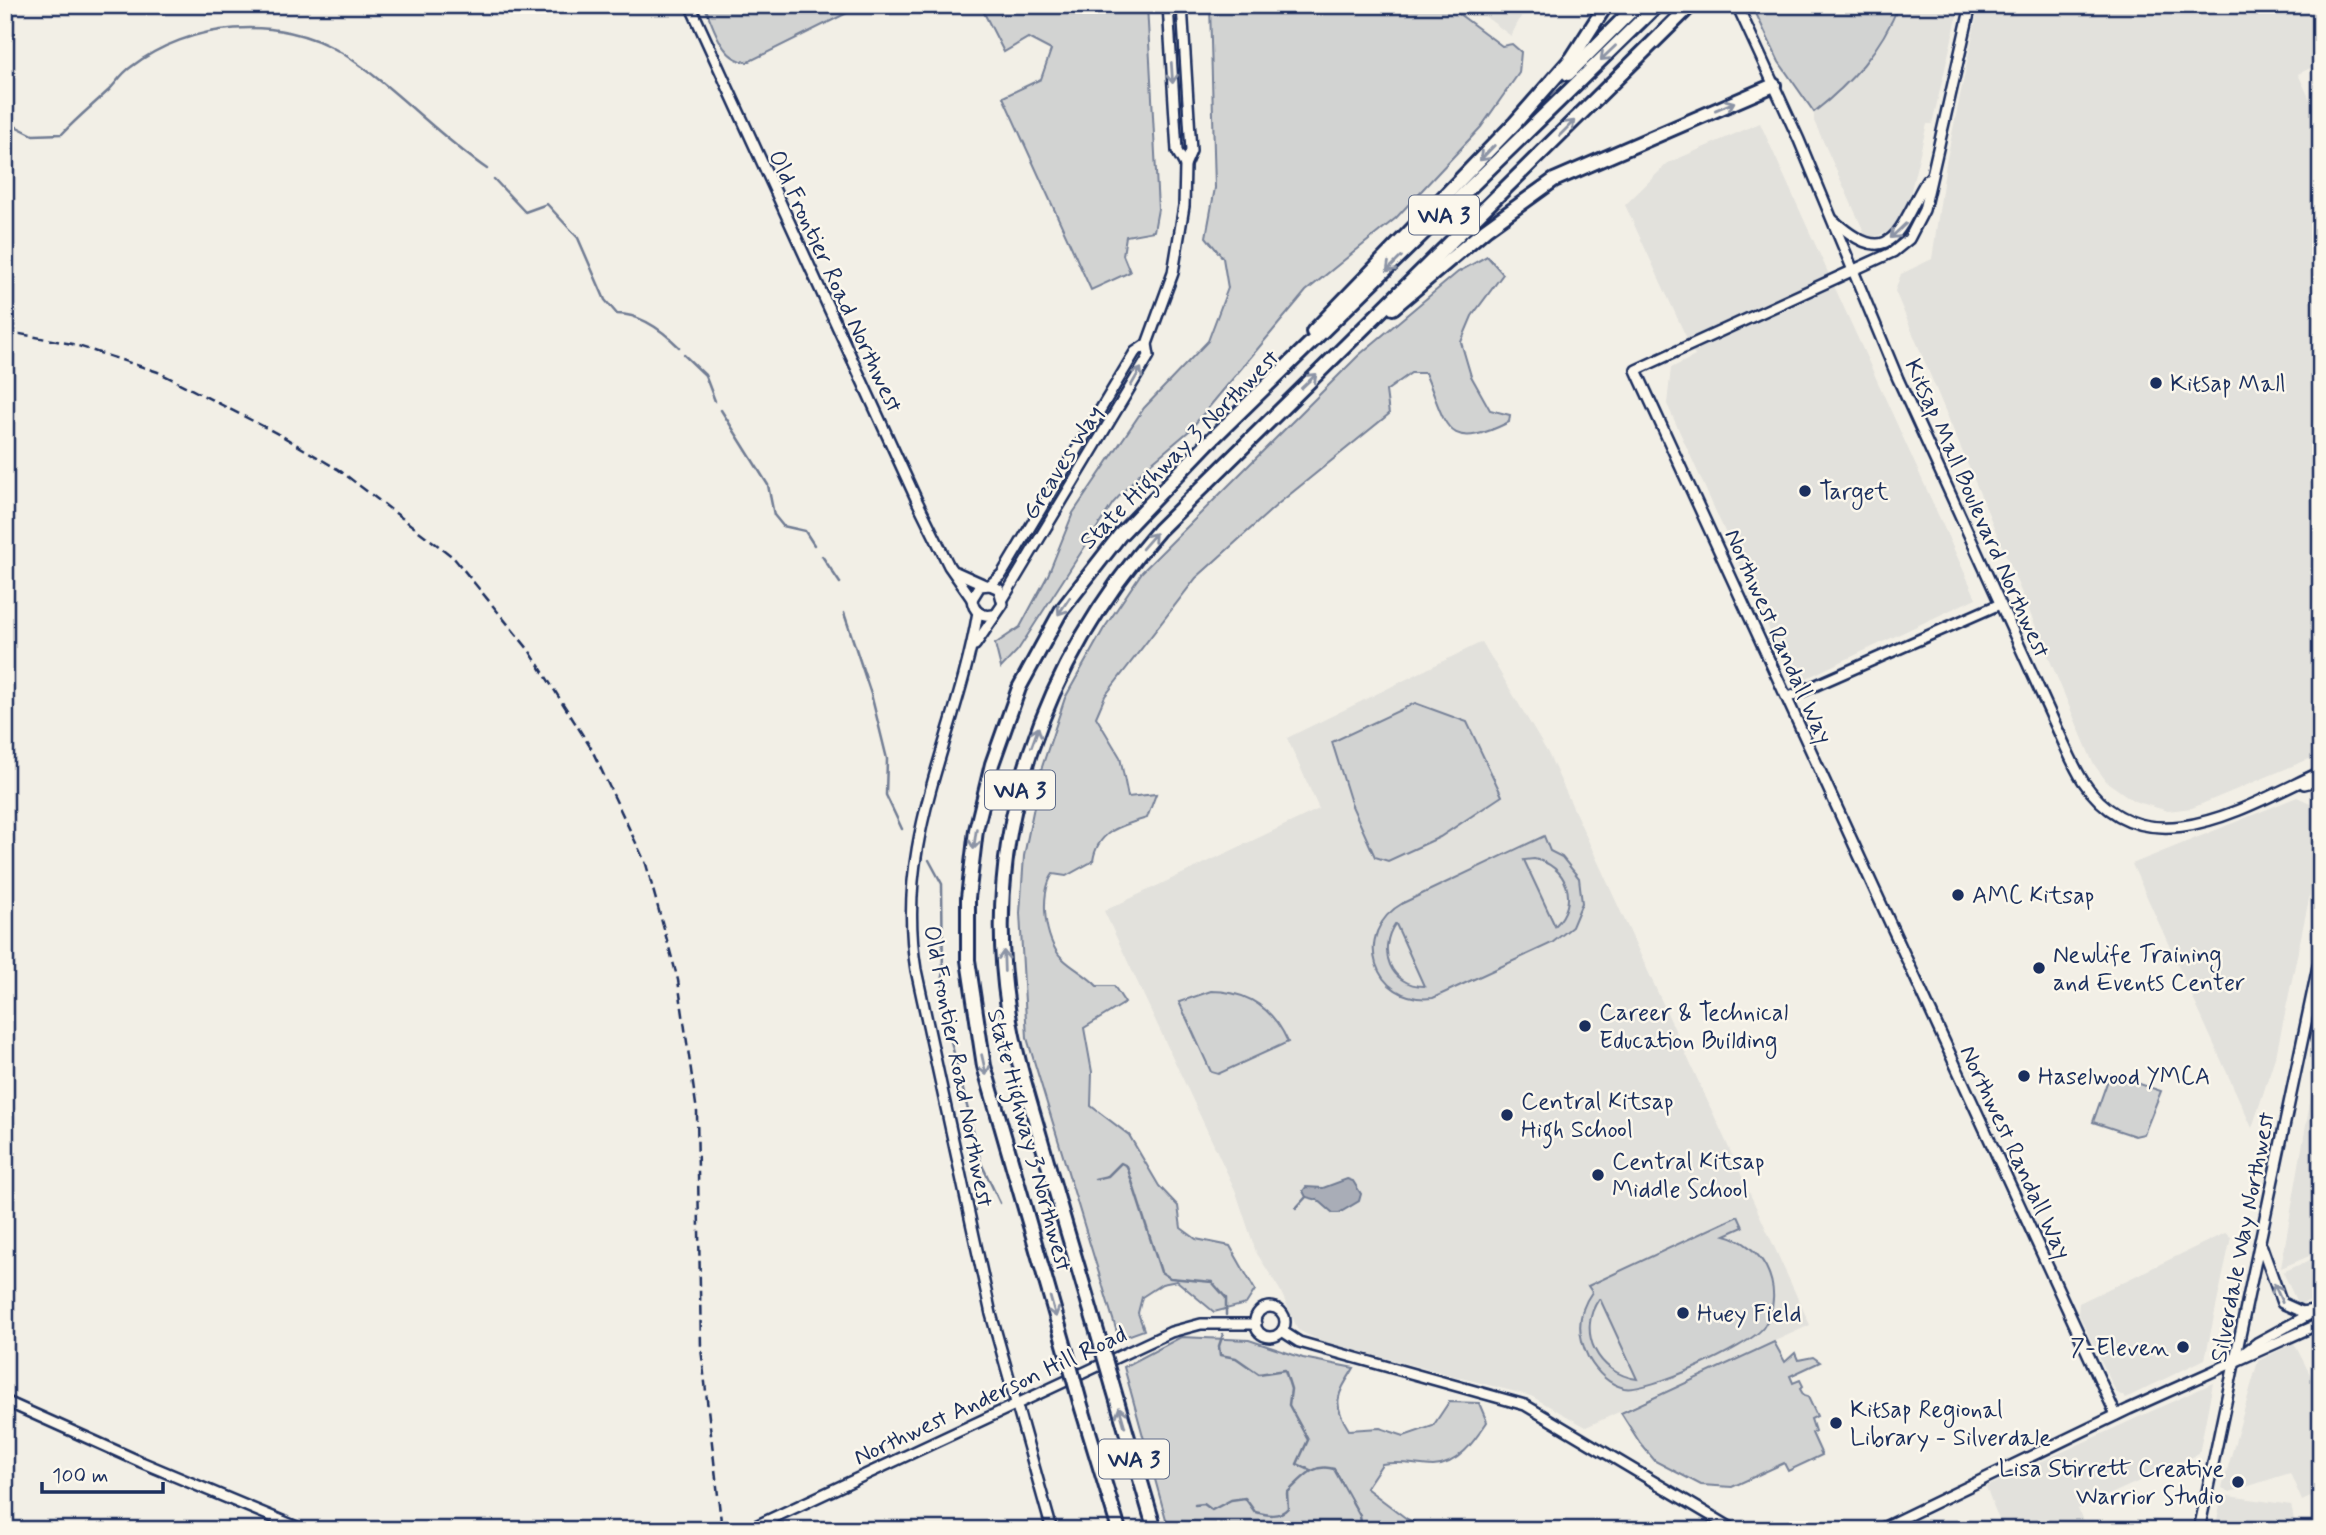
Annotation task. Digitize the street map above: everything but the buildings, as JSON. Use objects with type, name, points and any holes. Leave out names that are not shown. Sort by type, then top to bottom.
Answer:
[{"type":"highway","points":[[1515,123],[1573,58],[1606,5]]},
{"type":"highway","points":[[1229,423],[1370,271],[1515,123],[1637,5]]},
{"type":"highway","name":"State Highway 3 Northwest","points":[[1119,1530],[987,1076],[976,1026],[967,933],[976,830],[986,783],[1011,708],[1038,649],[1056,618],[1105,551],[1229,423],[1657,5]]},
{"type":"highway","name":"State Highway 3 Northwest","points":[[1155,1530],[1026,1089],[1007,1005],[1004,904],[1011,830],[1026,766],[1058,679],[1090,619],[1119,578],[1185,502],[1691,5]]},
{"type":"highway","points":[[1344,348],[1486,229],[1544,186],[1604,157],[1774,85]]},
{"type":"main road","name":"Old Frontier Road Northwest","points":[[690,5],[876,415],[952,569],[972,598]]},
{"type":"main road","name":"Greaves Way","points":[[1168,5],[1177,151],[1185,164]]},
{"type":"main road","name":"Greaves Way","points":[[1003,599],[1149,356],[1147,344],[1173,273],[1182,229],[1185,164],[1191,151],[1182,5]]},
{"type":"main road","name":"Kitsap Mall Boulevard Northwest","points":[[1738,5],[1832,219],[1851,269],[2000,604],[2075,767],[2092,793],[2108,807],[2143,824],[2186,828],[2221,817],[2321,772]]},
{"type":"main road","name":"Northwest Randall Way","points":[[1970,5],[1924,210],[1909,239],[1893,253],[1851,269],[1636,370],[2116,1415]]},
{"type":"main road","points":[[1832,219],[1859,241],[1867,244],[1884,243],[1906,224],[1932,173]]},
{"type":"main road","name":"Greaves Way","points":[[988,585],[1002,574],[1135,352],[1147,344]]},
{"type":"main road","points":[[952,569],[999,589],[1003,599],[1001,609],[993,615],[978,612],[972,598],[976,590],[988,585]]},
{"type":"main road","points":[[1787,698],[2000,604]]},
{"type":"main road","name":"Old Frontier Road Northwest","points":[[978,612],[971,653],[918,835],[911,881],[911,926],[916,970],[963,1194],[1015,1405],[1052,1530]]},
{"type":"main road","name":"Old Frontier Road Northwest","points":[[971,653],[993,615]]},
{"type":"main road","points":[[2285,788],[2321,780]]},
{"type":"main road","name":"Silverdale Way Northwest","points":[[2199,1530],[2321,952]]},
{"type":"main road","points":[[2261,1245],[2282,1303],[2302,1312],[2320,1309]]},
{"type":"main road","points":[[1273,1308],[1284,1317],[1282,1331],[1275,1336],[1259,1332],[1256,1324],[1260,1312],[1273,1308]]},
{"type":"main road","points":[[2236,1359],[2257,1343],[2320,1309]]},
{"type":"main road","name":"Northwest Anderson Hill Road","points":[[747,1530],[1176,1330],[1201,1324],[1256,1324]]},
{"type":"main road","points":[[1878,1530],[2236,1359],[2256,1354],[2321,1324]]},
{"type":"main road","points":[[1282,1331],[1299,1342],[1525,1405],[1735,1530]]},
{"type":"main road","points":[[5,1401],[141,1462],[304,1530]]},
{"type":"shaded area","points":[[704,5],[863,5],[748,62],[731,56],[725,49]]},
{"type":"shaded area","points":[[980,5],[1147,5],[1158,209],[1154,231],[1126,236],[1123,255],[1130,272],[1091,290],[1003,97],[1041,79],[1051,50],[1028,38],[1004,52]]},
{"type":"shaded area","points":[[1210,5],[1447,5],[1502,46],[1512,44],[1521,52],[1519,73],[1481,127],[1396,218],[1306,291],[1189,431],[1143,470],[1113,503],[1018,650],[1001,668],[995,644],[1020,627],[1048,575],[1073,513],[1144,408],[1208,341],[1228,288],[1223,258],[1206,237],[1215,188]]},
{"type":"shaded area","points":[[1470,5],[1527,5],[1511,36]]},
{"type":"shaded area","points":[[1752,5],[1899,5],[1883,37],[1864,64],[1814,112],[1779,62]]},
{"type":"shaded area","points":[[1899,5],[1960,5],[1932,124],[1927,124],[1905,215],[1893,230],[1872,238],[1865,234],[1814,121],[1814,112],[1840,92],[1871,57]]},
{"type":"shaded area","points":[[1979,5],[2321,5],[2321,63],[2298,74],[2321,123],[2321,754],[2192,808],[2168,811],[2134,801],[2107,782],[2093,763],[1895,291],[1901,274],[1932,259],[1946,163]]},
{"type":"shaded area","points":[[1760,123],[1976,598],[1794,684],[1667,404],[1671,368],[1695,356],[1625,205],[1668,163]]},
{"type":"shaded area","points":[[1487,256],[1503,274],[1472,316],[1461,342],[1471,376],[1490,410],[1510,415],[1509,422],[1471,435],[1459,434],[1450,429],[1444,419],[1425,373],[1411,373],[1386,391],[1389,414],[1278,504],[1196,578],[1105,696],[1096,717],[1120,757],[1128,797],[1156,794],[1147,818],[1120,827],[1105,836],[1095,851],[1093,861],[1066,876],[1053,874],[1046,893],[1048,929],[1056,950],[1066,962],[1097,986],[1114,986],[1125,1003],[1084,1028],[1092,1072],[1091,1106],[1129,1135],[1159,1186],[1178,1206],[1181,1228],[1196,1239],[1230,1246],[1255,1290],[1246,1304],[1214,1312],[1177,1281],[1162,1284],[1142,1297],[1138,1313],[1144,1330],[1119,1339],[1027,1038],[1020,913],[1024,856],[1042,767],[1065,698],[1103,630],[1142,572],[1359,355],[1458,272]]},
{"type":"shaded area","points":[[1482,642],[1549,755],[1810,1325],[1586,1427],[1531,1396],[1323,1342],[1298,1330],[1280,1290],[1256,1252],[1236,1192],[1104,911],[1319,809],[1287,738]]},
{"type":"shaded area","points":[[1415,703],[1467,722],[1502,796],[1440,837],[1388,861],[1375,857],[1352,806],[1332,742]]},
{"type":"shaded area","points":[[2297,797],[2321,808],[2321,842],[2277,1051],[2252,1128],[2132,864]]},
{"type":"shaded area","points":[[1544,836],[1550,851],[1562,857],[1579,878],[1582,903],[1572,927],[1552,943],[1433,998],[1412,997],[1396,990],[1383,979],[1376,964],[1374,948],[1377,931],[1387,916],[1403,903]],"holes":[[[1534,859],[1555,869],[1566,886],[1567,906],[1555,926],[1524,860]],[[1396,924],[1424,986],[1403,980],[1390,965],[1387,945]]]},
{"type":"shaded area","points":[[1211,991],[1237,994],[1258,1004],[1275,1020],[1288,1042],[1218,1074],[1211,1072],[1179,1002]]},
{"type":"shaded area","points":[[2110,1074],[2161,1091],[2144,1134],[2135,1136],[2093,1122]]},
{"type":"shaded area","points":[[2315,1074],[2321,1074],[2321,1251],[2281,1268]]},
{"type":"shaded area","points":[[1347,1179],[1353,1181],[1361,1194],[1359,1201],[1339,1213],[1333,1213],[1318,1200],[1306,1197],[1303,1191],[1306,1187],[1323,1188]]},
{"type":"shaded area","name":"Huey Field","points":[[1738,1216],[1743,1227],[1725,1235],[1743,1243],[1763,1261],[1772,1282],[1773,1298],[1763,1328],[1738,1346],[1674,1376],[1636,1388],[1624,1388],[1603,1376],[1584,1349],[1580,1324],[1592,1292],[1588,1286]],"holes":[[[1600,1299],[1637,1379],[1611,1369],[1595,1350],[1590,1325],[1592,1312]]]},
{"type":"shaded area","points":[[2225,1233],[2231,1237],[2205,1359],[2126,1398],[2116,1392],[2078,1313],[2079,1303]]},
{"type":"shaded area","points":[[2321,1255],[2321,1296],[2298,1305],[2283,1272]]},
{"type":"shaded area","points":[[1181,1337],[1249,1340],[1303,1358],[1354,1368],[1344,1385],[1338,1405],[1349,1430],[1380,1428],[1404,1436],[1433,1426],[1449,1402],[1479,1403],[1487,1422],[1465,1451],[1450,1462],[1433,1466],[1382,1464],[1366,1488],[1407,1519],[1431,1530],[1169,1530],[1124,1367]]},
{"type":"shaded area","points":[[1774,1342],[1785,1362],[1795,1353],[1798,1360],[1813,1357],[1820,1362],[1790,1376],[1793,1383],[1800,1380],[1803,1386],[1800,1389],[1804,1396],[1808,1397],[1817,1416],[1811,1419],[1815,1431],[1812,1433],[1822,1455],[1788,1471],[1784,1463],[1732,1487],[1701,1485],[1655,1461],[1621,1413]]},
{"type":"shaded area","points":[[2294,1343],[2317,1388],[2321,1388],[2321,1492],[2302,1501],[2290,1473],[2230,1492],[2222,1488],[2258,1361]]},
{"type":"shaded area","points":[[2213,1383],[2199,1454],[2078,1509],[2087,1530],[2003,1530],[1986,1487]]},
{"type":"shaded area","points":[[2222,1495],[2291,1505],[2296,1530],[2215,1530]]},
{"type":"waterway","points":[[5,121],[33,135],[62,134],[128,69],[154,52],[180,40],[207,33],[235,28],[263,28],[291,32],[342,53],[487,169]]},
{"type":"waterway","points":[[494,179],[525,212],[547,204],[578,238],[605,300],[617,314],[651,324],[679,347]]},
{"type":"waterway","points":[[684,355],[705,375],[715,401]]},
{"type":"waterway","points":[[721,410],[768,485],[774,515],[783,526],[805,531],[814,545]]},
{"type":"waterway","points":[[822,556],[840,583]]},
{"type":"waterway","points":[[844,613],[871,694],[887,759],[886,795],[902,829]]},
{"type":"waterway","points":[[929,860],[942,884],[943,985],[948,1029],[981,1163],[1000,1203]]},
{"type":"waterway","points":[[1095,1179],[1108,1176],[1121,1163],[1127,1166],[1161,1272],[1170,1278],[1212,1282],[1226,1298],[1226,1315]]},
{"type":"waterway","points":[[1296,1208],[1306,1197]]},
{"type":"waterway","points":[[1223,1334],[1219,1346],[1220,1355],[1236,1358],[1259,1374],[1285,1370],[1291,1389],[1289,1405],[1308,1440],[1297,1464],[1310,1470]]},
{"type":"waterway","points":[[1195,1505],[1204,1504],[1212,1510],[1231,1500],[1245,1498],[1255,1512],[1277,1514],[1288,1508],[1287,1493],[1303,1477],[1314,1470],[1327,1467],[1334,1469],[1360,1516],[1362,1530]]},
{"type":"railway","points":[[5,331],[72,344],[158,372],[282,436],[339,470],[453,557],[529,650],[591,748],[646,864],[678,980],[697,1112],[701,1348],[722,1530]]},
{"type":"place","name":"Kitsap Mall","points":[[2156,383]]},
{"type":"place","name":"Target","points":[[1805,491]]},
{"type":"place","name":"AMC Kitsap","points":[[1958,895]]},
{"type":"place","name":"Newlife Training and Events Center","points":[[2039,968]]},
{"type":"place","name":"Career & Technical Education Building","points":[[1585,1026]]},
{"type":"place","name":"Haselwood YMCA","points":[[2024,1076]]},
{"type":"place","name":"Central Kitsap High School","points":[[1507,1115]]},
{"type":"place","name":"Central Kitsap Middle School","points":[[1598,1175]]},
{"type":"place","name":"Huey Field","points":[[1683,1313]]},
{"type":"place","name":"7-Eleven","points":[[2183,1347]]},
{"type":"place","name":"Kitsap Regional Library - Silverdale","points":[[1836,1423]]},
{"type":"place","name":"Lisa Stirrett Creative Warrior Studio","points":[[2238,1482]]}]
